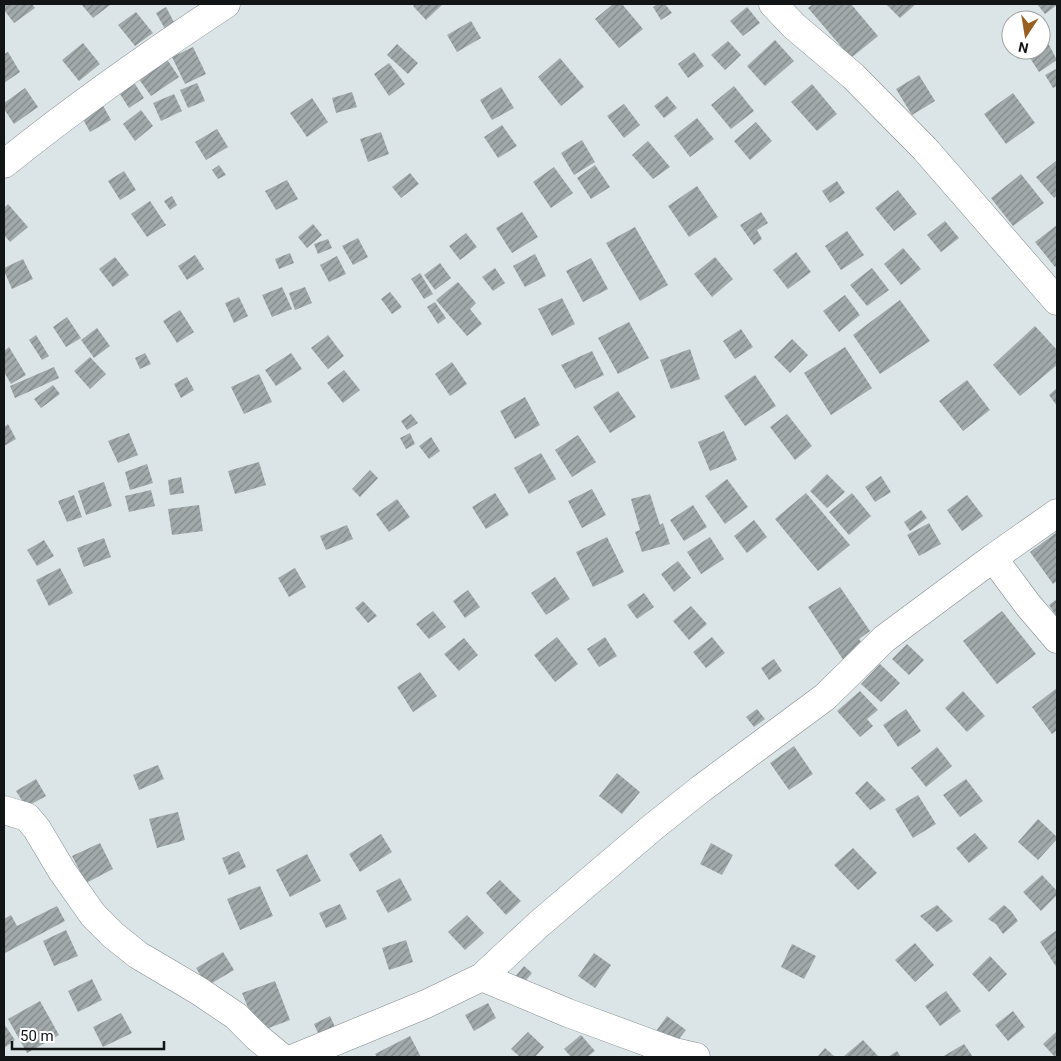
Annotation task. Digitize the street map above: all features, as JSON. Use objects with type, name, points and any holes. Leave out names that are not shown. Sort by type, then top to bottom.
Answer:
[{"type":"street","points":[[4,164],[59,120],[167,43],[226,4]]},
{"type":"street","points":[[773,4],[794,26],[853,76],[925,149],[1057,301]]},
{"type":"street","points":[[297,1057],[426,1004],[482,976],[539,924],[653,827],[824,696],[884,639],[1057,513]]},
{"type":"street","points":[[993,558],[1028,605],[1057,639]]},
{"type":"street","points":[[4,810],[27,817],[37,828],[62,871],[88,907],[112,935],[138,955],[199,991],[236,1016],[281,1057]]},
{"type":"street","points":[[482,976],[568,1013],[674,1052],[696,1057]]},
{"type":"building","points":[[4,4],[32,4],[35,8],[14,23],[4,10]]},
{"type":"building","points":[[81,4],[108,4],[110,5],[93,18]]},
{"type":"building","points":[[416,4],[443,4],[426,20],[413,6]]},
{"type":"building","points":[[613,4],[622,4],[643,29],[619,48],[595,19]]},
{"type":"building","points":[[658,4],[665,4],[672,13],[661,20],[653,7]]},
{"type":"building","points":[[813,4],[851,4],[878,36],[851,58],[808,8]]},
{"type":"building","points":[[886,4],[916,4],[900,18]]},
{"type":"building","points":[[1037,4],[1057,4],[1050,10],[1042,10]]},
{"type":"building","points":[[166,7],[175,24],[165,29],[156,13]]},
{"type":"building","points":[[747,7],[760,23],[743,36],[730,21]]},
{"type":"building","points":[[136,12],[153,33],[135,46],[118,25]]},
{"type":"building","points":[[471,21],[481,38],[457,52],[447,35]]},
{"type":"building","points":[[775,40],[794,61],[765,86],[747,66]]},
{"type":"building","points":[[728,41],[741,55],[725,70],[711,55]]},
{"type":"building","points":[[83,43],[100,64],[79,81],[62,60]]},
{"type":"building","points":[[397,44],[418,63],[408,74],[387,55]]},
{"type":"building","points":[[193,47],[206,74],[185,84],[172,57]]},
{"type":"building","points":[[1051,49],[1057,60],[1039,72],[1031,60],[1051,60]]},
{"type":"building","points":[[8,52],[20,72],[4,83],[4,54]]},
{"type":"building","points":[[694,52],[704,66],[688,78],[678,64]]},
{"type":"building","points":[[166,58],[179,77],[151,96],[138,78]]},
{"type":"building","points":[[560,58],[584,87],[561,106],[538,77]]},
{"type":"building","points":[[389,63],[405,84],[389,96],[374,74]]},
{"type":"building","points":[[1056,69],[1057,86],[1053,88],[1045,75]]},
{"type":"building","points":[[919,75],[935,101],[912,115],[896,89]]},
{"type":"building","points":[[133,81],[144,98],[129,108],[118,91]]},
{"type":"building","points":[[197,83],[205,101],[188,108],[180,90]]},
{"type":"building","points":[[812,84],[837,114],[817,131],[791,102]]},
{"type":"building","points":[[734,86],[754,111],[731,129],[711,105]]},
{"type":"building","points":[[501,87],[514,108],[492,120],[480,100]]},
{"type":"building","points":[[25,88],[38,107],[14,124],[4,109],[4,103]]},
{"type":"building","points":[[352,92],[357,107],[336,113],[332,98]]},
{"type":"building","points":[[1013,93],[1035,123],[1006,144],[984,114]]},
{"type":"building","points":[[174,94],[182,111],[161,121],[153,103]]},
{"type":"building","points":[[667,96],[677,108],[664,118],[654,106]]},
{"type":"building","points":[[312,98],[328,122],[307,137],[290,113]]},
{"type":"building","points":[[101,102],[111,120],[90,132],[80,114]]},
{"type":"building","points":[[624,104],[640,125],[624,138],[607,116]]},
{"type":"building","points":[[141,110],[153,126],[135,141],[123,124]]},
{"type":"building","points":[[697,118],[714,139],[690,157],[674,136]]},
{"type":"building","points":[[756,122],[772,141],[750,160],[734,141]]},
{"type":"building","points":[[502,125],[517,146],[498,158],[484,137]]},
{"type":"building","points":[[217,129],[228,147],[206,160],[195,142]]},
{"type":"building","points":[[381,132],[389,154],[368,162],[360,139]]},
{"type":"building","points":[[582,140],[595,162],[574,175],[561,153]]},
{"type":"building","points":[[648,141],[670,167],[653,179],[632,155]]},
{"type":"building","points":[[1057,160],[1057,195],[1054,198],[1036,177]]},
{"type":"building","points":[[219,165],[226,175],[218,179],[212,170]]},
{"type":"building","points":[[595,165],[610,187],[591,199],[577,178]]},
{"type":"building","points":[[554,167],[573,193],[551,208],[533,182]]},
{"type":"building","points":[[124,171],[136,190],[120,200],[108,181]]},
{"type":"building","points":[[410,173],[419,184],[401,198],[392,187]]},
{"type":"building","points":[[1021,174],[1044,203],[1013,226],[991,198]]},
{"type":"building","points":[[287,180],[298,199],[276,210],[265,191]]},
{"type":"building","points":[[837,181],[845,193],[830,203],[822,191]]},
{"type":"building","points":[[697,186],[718,217],[689,237],[668,206]]},
{"type":"building","points":[[898,190],[917,214],[894,231],[875,208]]},
{"type":"building","points":[[172,196],[177,205],[170,210],[164,201]]},
{"type":"building","points":[[150,201],[166,225],[147,237],[131,214]]},
{"type":"building","points":[[8,204],[28,227],[10,242],[4,235],[4,208]]},
{"type":"building","points":[[522,212],[538,237],[512,253],[496,228]]},
{"type":"building","points":[[761,212],[768,223],[757,230],[762,239],[754,245],[740,225]]},
{"type":"building","points":[[945,221],[959,238],[941,252],[927,235]]},
{"type":"building","points":[[313,224],[322,235],[307,248],[298,237]]},
{"type":"building","points":[[1057,225],[1057,265],[1055,267],[1035,242]]},
{"type":"building","points":[[635,227],[668,285],[640,301],[606,243]]},
{"type":"building","points":[[847,231],[864,255],[841,270],[825,246]]},
{"type":"building","points":[[466,233],[477,247],[460,260],[449,246]]},
{"type":"building","points":[[358,238],[368,257],[353,265],[342,246]]},
{"type":"building","points":[[328,239],[332,248],[318,254],[314,244]]},
{"type":"building","points":[[903,248],[921,269],[901,285],[884,264]]},
{"type":"building","points":[[796,252],[811,272],[788,289],[773,270]]},
{"type":"building","points":[[290,253],[294,263],[279,269],[275,259]]},
{"type":"building","points":[[535,254],[546,276],[525,287],[513,266]]},
{"type":"building","points":[[195,255],[204,269],[187,280],[178,266]]},
{"type":"building","points":[[337,256],[346,274],[329,282],[320,265]]},
{"type":"building","points":[[115,257],[129,275],[113,287],[99,269]]},
{"type":"building","points":[[715,257],[733,279],[712,297],[694,274]]},
{"type":"building","points":[[591,258],[608,289],[583,302],[566,271]]},
{"type":"building","points":[[23,259],[33,279],[12,289],[4,268]]},
{"type":"building","points":[[440,263],[451,278],[435,290],[424,275]]},
{"type":"building","points":[[495,268],[505,283],[493,291],[482,277]]},
{"type":"building","points":[[872,268],[889,290],[867,306],[850,285]]},
{"type":"building","points":[[420,273],[433,294],[424,299],[411,279]]},
{"type":"building","points":[[458,282],[476,303],[470,309],[482,324],[467,336],[436,300]]},
{"type":"building","points":[[282,287],[292,309],[272,317],[262,295]]},
{"type":"building","points":[[305,287],[312,303],[295,310],[289,293]]},
{"type":"building","points":[[390,292],[402,307],[392,314],[381,299]]},
{"type":"building","points":[[845,295],[860,315],[839,332],[823,311]]},
{"type":"building","points":[[239,297],[248,316],[234,323],[225,303]]},
{"type":"building","points":[[562,298],[575,324],[552,336],[538,309]]},
{"type":"building","points":[[900,300],[930,341],[880,374],[853,335]]},
{"type":"building","points":[[435,302],[446,318],[438,324],[427,307]]},
{"type":"building","points":[[180,310],[194,332],[177,343],[163,321]]},
{"type":"building","points":[[67,317],[81,338],[66,347],[53,327]]},
{"type":"building","points":[[629,322],[649,358],[618,374],[598,338]]},
{"type":"building","points":[[1035,326],[1057,350],[1057,365],[1020,396],[993,365]]},
{"type":"building","points":[[97,328],[110,346],[94,358],[81,340]]},
{"type":"building","points":[[741,329],[753,347],[735,359],[723,341]]},
{"type":"building","points":[[36,335],[49,356],[42,360],[29,340]]},
{"type":"building","points":[[328,335],[344,356],[328,369],[311,348]]},
{"type":"building","points":[[792,339],[808,355],[790,373],[774,357]]},
{"type":"building","points":[[9,347],[26,375],[11,384],[4,372],[4,351]]},
{"type":"building","points":[[845,347],[872,388],[831,415],[804,373]]},
{"type":"building","points":[[690,349],[700,379],[671,389],[660,360]]},
{"type":"building","points":[[592,351],[604,375],[575,389],[561,365]]},
{"type":"building","points":[[145,353],[151,364],[140,369],[135,358]]},
{"type":"building","points":[[291,353],[302,369],[276,386],[265,370]]},
{"type":"building","points":[[90,357],[106,374],[90,389],[74,371]]},
{"type":"building","points":[[452,362],[467,384],[450,396],[435,374]]},
{"type":"building","points":[[54,367],[59,378],[15,398],[10,386]]},
{"type":"building","points":[[344,370],[360,390],[343,403],[327,383]]},
{"type":"building","points":[[259,374],[272,402],[244,414],[231,387]]},
{"type":"building","points":[[755,375],[776,406],[745,426],[724,396]]},
{"type":"building","points":[[187,377],[194,390],[181,398],[174,384]]},
{"type":"building","points":[[967,380],[990,410],[963,431],[939,401]]},
{"type":"building","points":[[53,385],[60,394],[41,408],[34,399]]},
{"type":"building","points":[[1057,388],[1057,406],[1049,395]]},
{"type":"building","points":[[618,391],[636,417],[610,433],[593,407]]},
{"type":"building","points":[[525,397],[540,425],[515,439],[500,411]]},
{"type":"building","points":[[411,414],[418,423],[407,430],[401,421]]},
{"type":"building","points":[[787,414],[812,446],[795,460],[770,427]]},
{"type":"building","points":[[8,424],[16,439],[4,446],[4,427]]},
{"type":"building","points":[[724,431],[737,460],[710,471],[698,442]]},
{"type":"building","points":[[129,433],[138,455],[118,463],[108,441]]},
{"type":"building","points":[[410,433],[415,444],[406,449],[400,438]]},
{"type":"building","points":[[578,435],[596,462],[572,477],[555,450]]},
{"type":"building","points":[[431,437],[440,451],[429,459],[419,446]]},
{"type":"building","points":[[541,453],[556,479],[529,494],[514,468]]},
{"type":"building","points":[[259,462],[266,485],[235,494],[228,471]]},
{"type":"building","points":[[147,464],[153,483],[130,490],[125,472]]},
{"type":"building","points":[[370,470],[378,478],[360,497],[352,489]]},
{"type":"building","points":[[827,474],[845,492],[827,508],[810,491]]},
{"type":"building","points":[[881,476],[891,492],[875,502],[865,487]]},
{"type":"building","points":[[181,477],[184,493],[170,495],[168,480]]},
{"type":"building","points":[[727,479],[748,507],[725,524],[705,496]]},
{"type":"building","points":[[104,482],[112,506],[86,515],[78,491]]},
{"type":"building","points":[[592,489],[606,515],[582,528],[568,501]]},
{"type":"building","points":[[151,490],[155,506],[129,512],[125,496]]},
{"type":"building","points":[[495,493],[509,515],[486,529],[472,507]]},
{"type":"building","points":[[806,493],[850,545],[818,571],[775,519]]},
{"type":"building","points":[[852,493],[871,516],[849,535],[829,512]]},
{"type":"building","points":[[650,494],[660,525],[663,523],[670,544],[642,552],[635,532],[640,530],[631,499]]},
{"type":"building","points":[[74,495],[82,517],[67,522],[58,501]]},
{"type":"building","points":[[967,495],[983,516],[962,531],[947,510]]},
{"type":"building","points":[[397,499],[410,517],[389,532],[376,514]]},
{"type":"building","points":[[199,505],[203,531],[172,535],[168,509]]},
{"type":"building","points":[[693,505],[707,527],[684,541],[670,520]]},
{"type":"building","points":[[921,510],[927,518],[910,531],[904,522]]},
{"type":"building","points":[[754,520],[767,537],[747,553],[734,536]]},
{"type":"building","points":[[929,523],[941,544],[919,556],[907,535]]},
{"type":"building","points":[[347,525],[353,539],[326,550],[320,536]]},
{"type":"building","points":[[1057,532],[1057,581],[1053,584],[1030,552]]},
{"type":"building","points":[[607,537],[624,572],[593,587],[576,552]]},
{"type":"building","points":[[710,537],[724,559],[701,574],[687,552]]},
{"type":"building","points":[[104,538],[111,557],[84,567],[77,548]]},
{"type":"building","points":[[44,540],[54,556],[37,566],[27,550]]},
{"type":"building","points":[[678,561],[691,578],[674,592],[661,574]]},
{"type":"building","points":[[60,568],[73,593],[49,606],[36,580]]},
{"type":"building","points":[[295,568],[306,587],[289,597],[278,578]]},
{"type":"building","points":[[555,577],[570,599],[546,615],[531,593]]},
{"type":"building","points":[[840,587],[870,631],[859,639],[865,647],[844,661],[808,607]]},
{"type":"building","points":[[468,590],[480,607],[465,618],[453,601]]},
{"type":"building","points":[[644,593],[654,607],[637,619],[627,605]]},
{"type":"building","points":[[1057,599],[1057,617],[1049,605]]},
{"type":"building","points":[[363,601],[377,616],[368,623],[355,608]]},
{"type":"building","points":[[691,606],[707,624],[689,640],[673,621]]},
{"type":"building","points":[[433,611],[446,627],[429,639],[416,624]]},
{"type":"building","points":[[1002,611],[1036,654],[997,684],[963,641]]},
{"type":"building","points":[[557,637],[578,664],[555,682],[534,655]]},
{"type":"building","points":[[605,637],[617,656],[599,667],[587,649]]},
{"type":"building","points":[[712,637],[725,653],[706,668],[693,652]]},
{"type":"building","points":[[464,638],[478,655],[459,671],[444,654]]},
{"type":"building","points":[[907,644],[924,660],[909,675],[892,659]]},
{"type":"building","points":[[774,659],[782,671],[769,680],[761,668]]},
{"type":"building","points":[[880,664],[900,683],[881,702],[861,684]]},
{"type":"building","points":[[420,672],[437,696],[413,712],[397,687]]},
{"type":"building","points":[[1057,688],[1057,730],[1052,734],[1032,707]]},
{"type":"building","points":[[860,691],[878,710],[867,719],[873,726],[860,737],[837,711]]},
{"type":"building","points":[[963,691],[985,716],[967,732],[945,708]]},
{"type":"building","points":[[757,709],[765,719],[754,727],[746,717]]},
{"type":"building","points":[[906,709],[921,731],[898,747],[883,725]]},
{"type":"building","points":[[794,746],[813,774],[789,790],[770,763]]},
{"type":"building","points":[[937,747],[952,766],[926,787],[911,768]]},
{"type":"building","points":[[158,765],[164,779],[139,790],[133,775]]},
{"type":"building","points":[[617,773],[640,792],[622,814],[599,796]]},
{"type":"building","points":[[36,779],[46,796],[26,807],[16,791]]},
{"type":"building","points":[[966,779],[983,801],[960,817],[943,795]]},
{"type":"building","points":[[867,781],[886,800],[870,810],[855,793]]},
{"type":"building","points":[[918,795],[936,824],[913,838],[895,809]]},
{"type":"building","points":[[178,812],[185,840],[157,848],[149,819]]},
{"type":"building","points":[[1038,819],[1057,839],[1038,860],[1018,842]]},
{"type":"building","points":[[975,833],[988,848],[969,863],[956,848]]},
{"type":"building","points":[[381,834],[392,852],[360,872],[349,854]]},
{"type":"building","points":[[100,843],[113,869],[86,883],[72,856]]},
{"type":"building","points":[[711,843],[733,855],[722,875],[700,864]]},
{"type":"building","points":[[853,848],[877,873],[858,890],[834,865]]},
{"type":"building","points":[[239,851],[246,867],[229,875],[222,858]]},
{"type":"building","points":[[307,854],[321,881],[290,897],[276,870]]},
{"type":"building","points":[[1042,875],[1057,891],[1057,895],[1041,911],[1023,892]]},
{"type":"building","points":[[400,878],[412,900],[388,913],[376,891]]},
{"type":"building","points":[[500,880],[521,901],[506,915],[486,893]]},
{"type":"building","points":[[260,886],[273,916],[240,930],[227,899]]},
{"type":"building","points":[[340,904],[347,919],[326,928],[319,913]]},
{"type":"building","points":[[937,905],[953,921],[937,932],[920,916]]},
{"type":"building","points":[[1004,905],[1018,921],[1003,934],[996,924],[988,919]]},
{"type":"building","points":[[57,906],[65,921],[5,953],[4,919],[11,915],[17,926]]},
{"type":"building","points":[[467,915],[484,933],[465,950],[448,932]]},
{"type":"building","points":[[66,930],[78,956],[54,966],[43,941]]},
{"type":"building","points":[[1057,930],[1057,968],[1040,942]]},
{"type":"building","points":[[406,940],[413,962],[389,970],[382,948]]},
{"type":"building","points":[[915,943],[934,965],[915,982],[895,960]]},
{"type":"building","points":[[792,944],[816,956],[804,979],[781,967]]},
{"type":"building","points":[[223,952],[234,970],[207,986],[196,968]]},
{"type":"building","points":[[594,953],[611,965],[595,988],[578,976]]},
{"type":"building","points":[[990,956],[1007,974],[989,992],[972,974]]},
{"type":"building","points":[[524,966],[532,973],[522,985],[514,978]]},
{"type":"building","points":[[92,979],[102,1000],[78,1012],[68,991]]},
{"type":"building","points":[[275,981],[290,1020],[258,1032],[242,993]]},
{"type":"building","points":[[946,991],[961,1011],[940,1026],[925,1006]]},
{"type":"building","points":[[40,1001],[59,1035],[27,1053],[8,1019]]},
{"type":"building","points":[[488,1003],[496,1018],[474,1031],[465,1015]]},
{"type":"building","points":[[1013,1011],[1025,1027],[1008,1041],[995,1025]]},
{"type":"building","points":[[121,1013],[132,1033],[103,1047],[93,1027]]},
{"type":"building","points":[[330,1016],[335,1027],[319,1035],[314,1024]]},
{"type":"building","points":[[667,1016],[686,1030],[672,1048],[654,1034]]},
{"type":"building","points":[[4,1024],[15,1040],[4,1048]]},
{"type":"building","points":[[1057,1031],[1057,1057],[1055,1057],[1043,1044]]},
{"type":"building","points":[[528,1032],[544,1047],[535,1057],[520,1057],[511,1049]]},
{"type":"building","points":[[581,1035],[595,1051],[587,1057],[571,1057],[564,1049]]},
{"type":"building","points":[[410,1036],[421,1057],[377,1057],[375,1054]]},
{"type":"building","points":[[863,1040],[879,1057],[843,1057]]},
{"type":"building","points":[[964,1044],[973,1057],[942,1057]]},
{"type":"building","points":[[825,1048],[835,1057],[817,1057]]},
{"type":"building","points":[[897,1051],[901,1057],[888,1057]]}]
